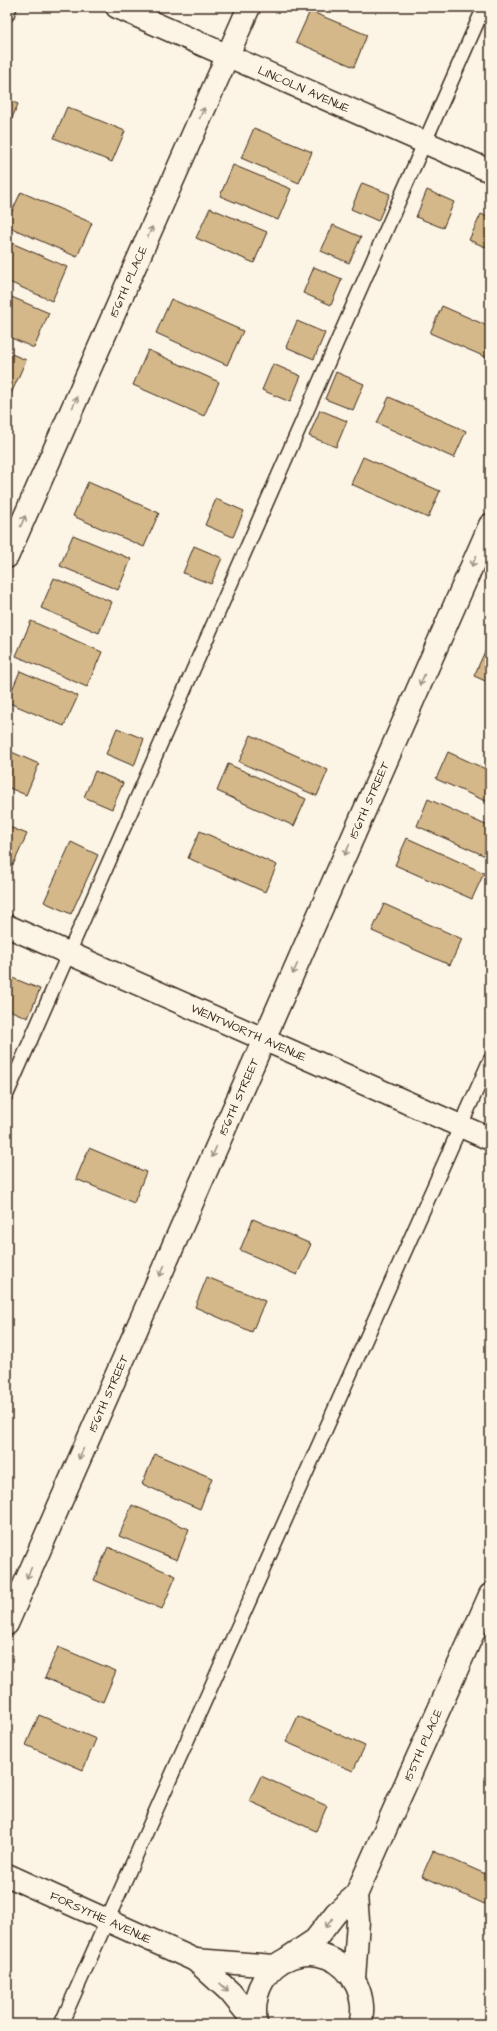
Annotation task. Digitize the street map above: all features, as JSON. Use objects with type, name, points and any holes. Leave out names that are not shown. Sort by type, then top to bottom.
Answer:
[{"type":"street","name":"LINCOLN AVENUE","points":[[117,7],[490,172]]},
{"type":"street","name":"156TH PLACE","points":[[7,557],[249,7]]},
{"type":"street","name":"156TH STREET","points":[[7,1624],[490,525]]},
{"type":"street","name":"WENTWORTH AVENUE","points":[[7,926],[490,1139]]},
{"type":"street","name":"155TH PLACE","points":[[256,2024],[254,2008],[257,1992],[264,1978],[281,1962],[315,1940],[336,1913],[356,1895],[490,1595]]},
{"type":"street","name":"FORSYTHE AVENUE","points":[[7,1875],[195,1960],[230,1992],[256,2024]]},
{"type":"street","name":"155TH PLACE","points":[[354,1979],[358,1921],[356,1895]]},
{"type":"street","name":"FORSYTHE AVENUE","points":[[195,1960],[281,1962],[311,1955],[332,1960],[345,1968],[354,1979]]},
{"type":"street","points":[[354,1979],[360,1993],[361,2016],[377,2024]]},
{"type":"lane","points":[[7,15],[10,7]]},
{"type":"lane","points":[[7,1094],[484,7]]},
{"type":"lane","points":[[61,2024],[106,1919],[490,1060]]},
{"type":"building","points":[[310,11],[367,35],[354,67],[296,42]]},
{"type":"building","points":[[7,100],[18,104],[7,130]]},
{"type":"building","points":[[67,107],[125,131],[112,162],[54,138]]},
{"type":"building","points":[[254,128],[312,152],[299,183],[241,158]]},
{"type":"building","points":[[233,165],[291,189],[278,220],[220,196]]},
{"type":"building","points":[[362,183],[390,194],[378,221],[351,209]]},
{"type":"building","points":[[427,190],[454,202],[443,228],[416,217]]},
{"type":"building","points":[[21,192],[92,223],[77,257],[7,226],[7,222]]},
{"type":"building","points":[[210,208],[267,232],[254,263],[196,238]]},
{"type":"building","points":[[481,214],[490,218],[490,249],[469,240]]},
{"type":"building","points":[[333,225],[361,237],[349,263],[321,251]]},
{"type":"building","points":[[7,241],[67,267],[52,301],[7,281]]},
{"type":"building","points":[[314,267],[342,279],[331,305],[303,293]]},
{"type":"building","points":[[7,295],[49,313],[34,348],[7,336]]},
{"type":"building","points":[[171,299],[243,331],[227,365],[156,333]]},
{"type":"building","points":[[442,306],[490,327],[490,359],[430,333]]},
{"type":"building","points":[[297,321],[325,333],[314,359],[286,347]]},
{"type":"building","points":[[148,350],[219,382],[204,416],[133,385]]},
{"type":"building","points":[[7,352],[26,360],[11,394],[7,392]]},
{"type":"building","points":[[273,364],[301,376],[290,402],[262,390]]},
{"type":"building","points":[[336,372],[364,384],[353,410],[325,399]]},
{"type":"building","points":[[389,397],[466,431],[454,458],[377,423]]},
{"type":"building","points":[[320,410],[347,421],[336,447],[309,436]]},
{"type":"building","points":[[363,457],[440,491],[428,518],[351,484]]},
{"type":"building","points":[[88,482],[159,513],[144,547],[73,516]]},
{"type":"building","points":[[216,499],[244,511],[233,537],[205,525]]},
{"type":"building","points":[[73,535],[131,559],[118,590],[60,566]]},
{"type":"building","points":[[194,546],[222,558],[211,584],[183,573]]},
{"type":"building","points":[[54,578],[112,602],[99,633],[41,608]]},
{"type":"building","points":[[31,621],[102,652],[87,687],[16,656]]},
{"type":"building","points":[[486,649],[490,651],[490,683],[474,676]]},
{"type":"building","points":[[20,671],[78,696],[64,726],[7,702]]},
{"type":"building","points":[[117,728],[144,739],[134,766],[106,754]]},
{"type":"building","points":[[251,735],[328,770],[317,796],[239,762]]},
{"type":"building","points":[[7,750],[39,764],[26,795],[7,787]]},
{"type":"building","points":[[448,752],[490,771],[490,803],[436,779]]},
{"type":"building","points":[[228,764],[306,799],[294,826],[217,791]]},
{"type":"building","points":[[95,771],[123,783],[112,809],[84,797]]},
{"type":"building","points":[[428,799],[490,827],[490,858],[417,826]]},
{"type":"building","points":[[7,826],[27,834],[13,865],[7,862]]},
{"type":"building","points":[[200,831],[277,865],[265,892],[188,858]]},
{"type":"building","points":[[407,838],[484,873],[472,899],[395,865]]},
{"type":"building","points":[[71,842],[98,855],[71,914],[44,902]]},
{"type":"building","points":[[384,904],[462,939],[450,965],[372,931]]},
{"type":"building","points":[[10,977],[40,989],[28,1018],[7,1009],[7,983]]},
{"type":"building","points":[[89,1148],[146,1172],[134,1203],[76,1179]]},
{"type":"building","points":[[253,1219],[311,1244],[297,1275],[240,1250]]},
{"type":"building","points":[[207,1277],[265,1301],[252,1332],[195,1307]]},
{"type":"building","points":[[155,1454],[212,1478],[200,1509],[142,1484]]},
{"type":"building","points":[[132,1505],[189,1529],[177,1560],[119,1536]]},
{"type":"building","points":[[108,1547],[176,1576],[162,1609],[94,1580]]},
{"type":"building","points":[[58,1647],[116,1671],[103,1702],[45,1678]]},
{"type":"building","points":[[39,1715],[96,1739],[83,1770],[26,1745]]},
{"type":"building","points":[[298,1716],[365,1746],[353,1771],[286,1742]]},
{"type":"building","points":[[261,1776],[327,1806],[316,1831],[249,1801]]},
{"type":"building","points":[[433,1851],[490,1876],[489,1906],[422,1876]]}]
